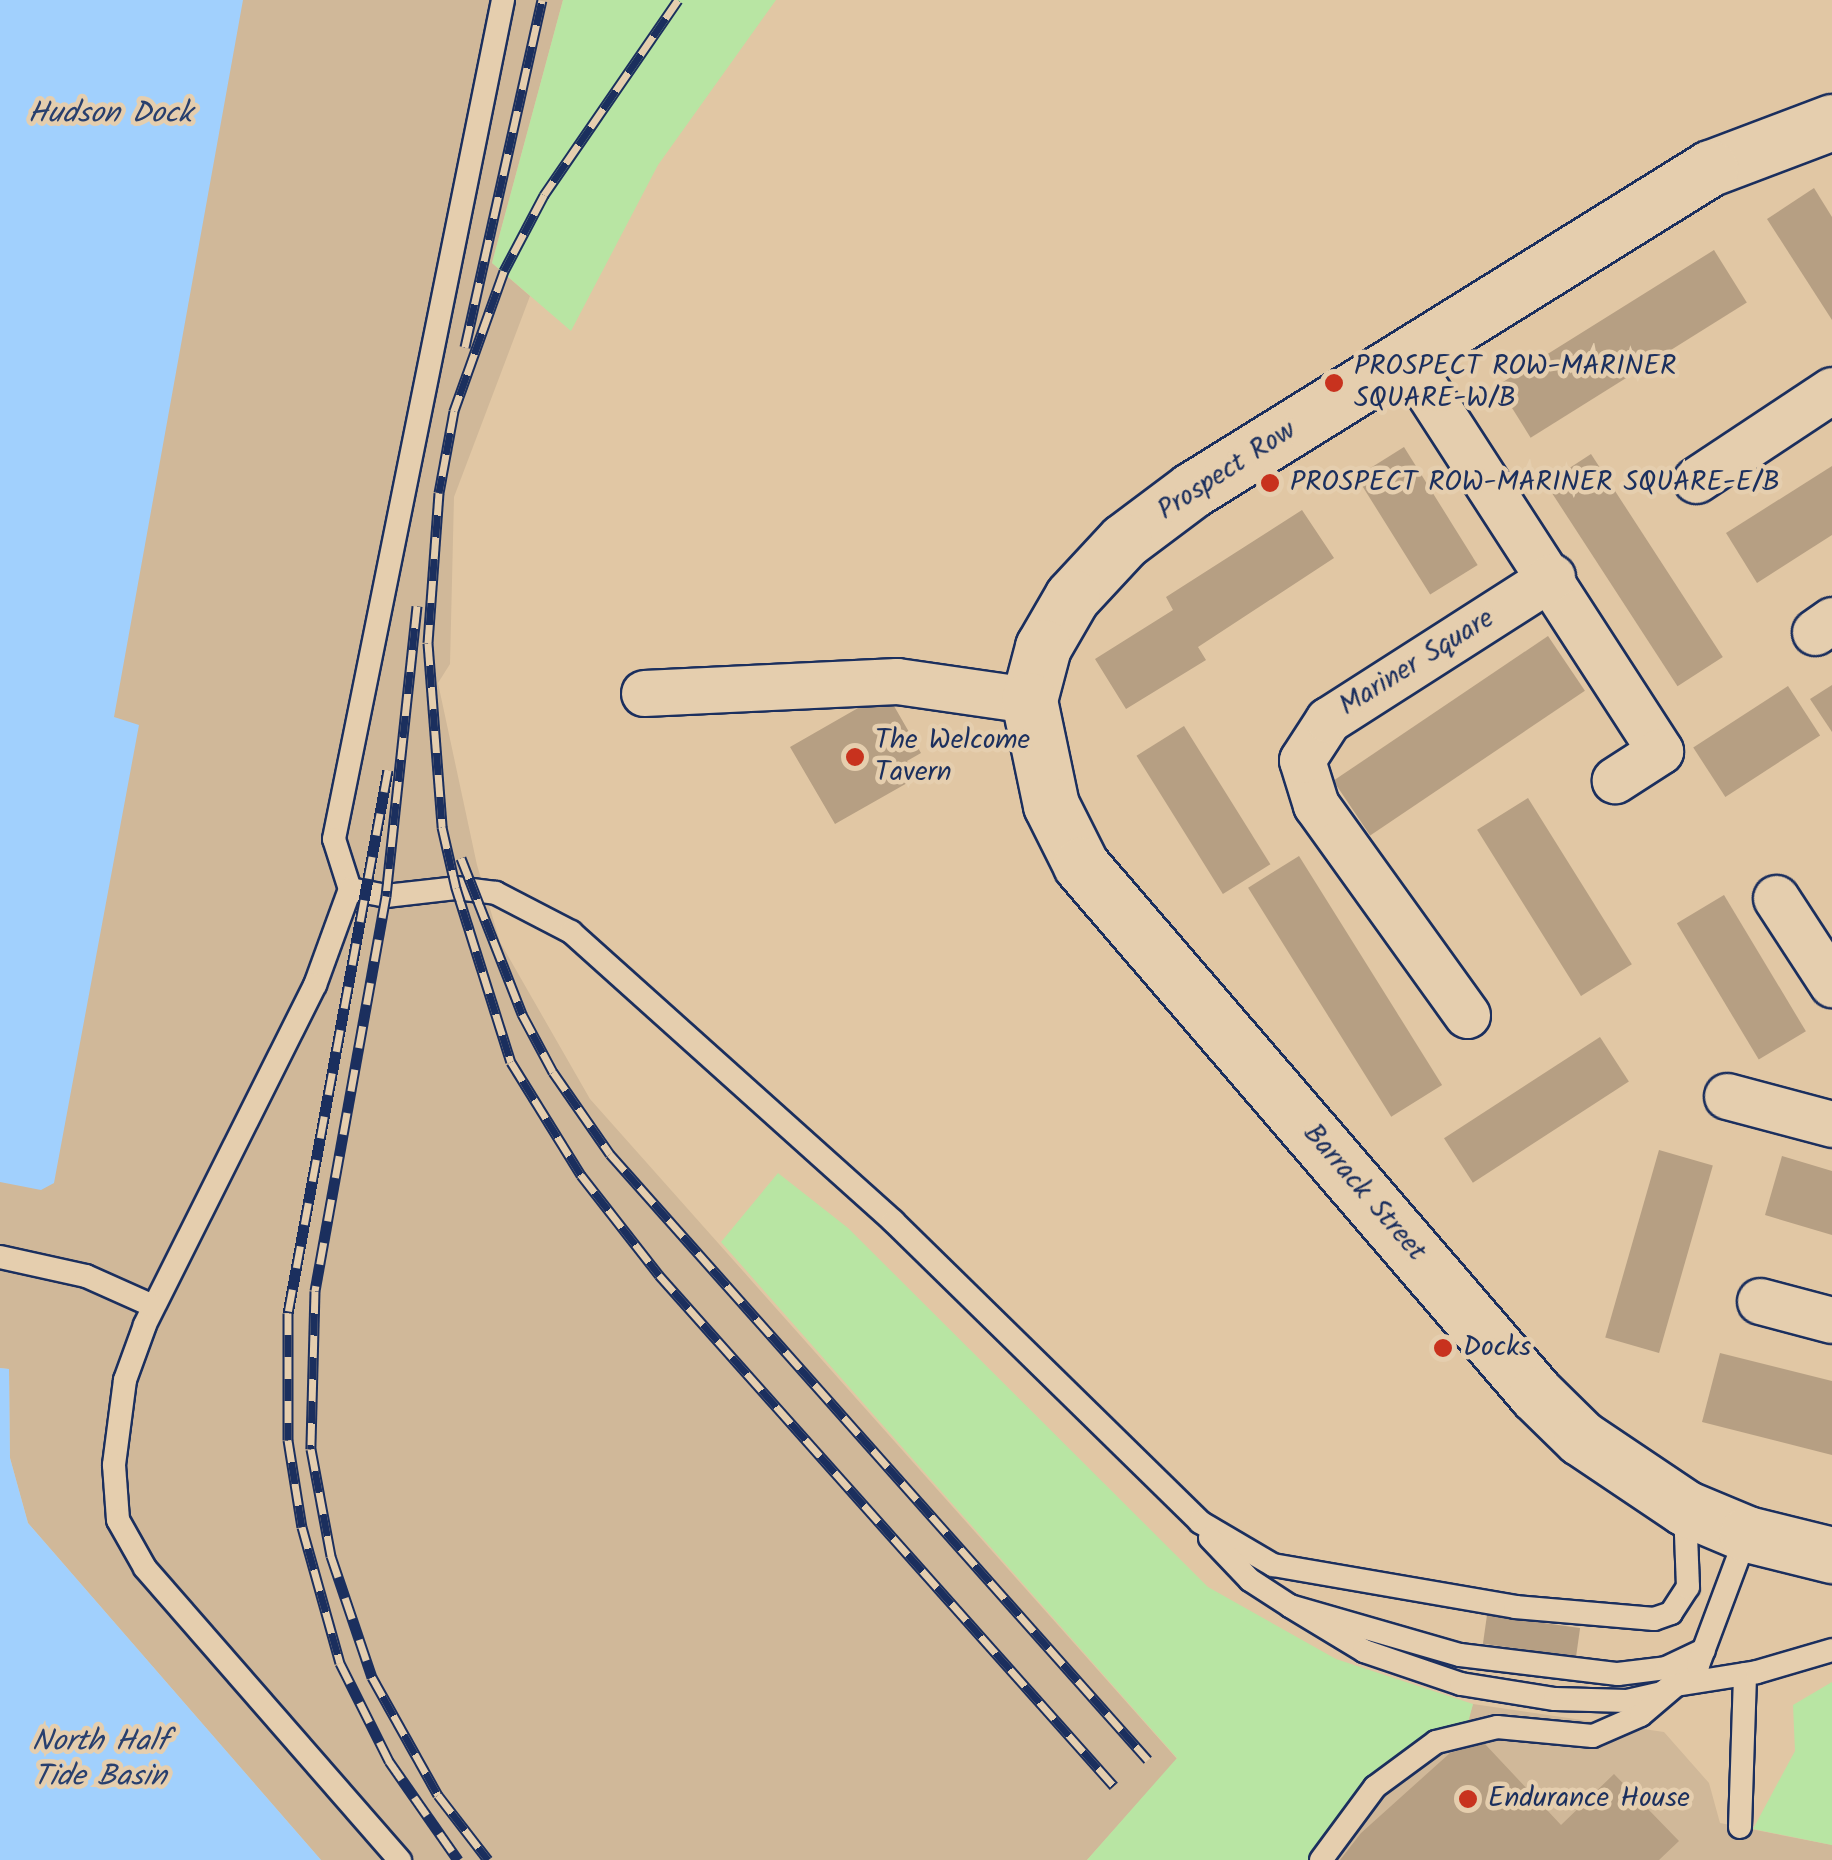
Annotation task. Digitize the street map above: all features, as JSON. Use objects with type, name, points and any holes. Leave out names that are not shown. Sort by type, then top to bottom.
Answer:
[{"type":"street","name":"Prospect Row","points":[[1029,700],[1043,646],[1072,597],[1124,541],[1192,490],[1710,168],[1832,122]]},
{"type":"street","points":[[1406,358],[1552,577],[1660,750],[1615,780]]},
{"type":"street","points":[[1696,480],[1832,390]]},
{"type":"street","name":"Mariner Square","points":[[1466,1015],[1316,805],[1302,760],[1328,720],[1552,577]]},
{"type":"street","points":[[644,692],[897,681],[1029,700]]},
{"type":"street","name":"Barrack Street","points":[[1029,700],[1051,805],[1081,866],[1536,1394],[1581,1438],[1685,1508],[1747,1534],[1832,1555]]},
{"type":"street","points":[[1776,898],[1832,984]]},
{"type":"street","points":[[1727,1096],[1832,1124]]},
{"type":"street","points":[[1760,1301],[1832,1320]]},
{"type":"lane","points":[[400,1860],[155,1581],[118,1520],[116,1433],[125,1380],[154,1306],[315,985],[350,889],[334,839],[503,0]]},
{"type":"lane","points":[[350,889],[386,896],[456,888],[496,892],[571,932],[892,1221],[1200,1522],[1228,1561],[1290,1606],[1364,1651],[1472,1686],[1627,1701],[1678,1675],[1736,1674],[1832,1650]]},
{"type":"lane","points":[[0,1257],[86,1276],[154,1306]]},
{"type":"lane","points":[[1200,1522],[1256,1556],[1308,1574],[1515,1608],[1654,1619],[1671,1613],[1688,1587],[1685,1508]]},
{"type":"lane","points":[[1320,1860],[1375,1787],[1436,1742],[1497,1727],[1593,1736],[1641,1715],[1708,1646],[1747,1534]]},
{"type":"lane","points":[[1736,1674],[1740,1826]]},
{"type":"shaded area","points":[[0,0],[563,0],[492,263],[530,296],[454,497],[450,664],[438,683],[477,865],[500,942],[590,1099],[1177,1759],[1087,1860],[321,1860],[28,1523],[10,1458],[9,1369],[0,1368]]},
{"type":"shaded area","points":[[1473,1704],[1664,1732],[1709,1783],[1720,1823],[1832,1845],[1832,1860],[1321,1860],[1375,1787],[1465,1730]]},
{"type":"green space","points":[[563,0],[776,0],[658,165],[571,331],[492,263]]},
{"type":"green space","points":[[778,1173],[848,1228],[1208,1587],[1336,1659],[1473,1704],[1466,1730],[1408,1759],[1321,1860],[1087,1860],[1177,1758],[721,1242]]},
{"type":"green space","points":[[1832,1682],[1832,1845],[1753,1829],[1795,1751],[1793,1705]]},
{"type":"water","name":"Hudson Dock","points":[[0,0],[243,0],[114,717],[139,725],[54,1183],[41,1190],[0,1182]]},
{"type":"water","name":"North Half Tide Basin","points":[[0,1368],[9,1369],[10,1458],[28,1523],[321,1860],[0,1860]]},
{"type":"building","points":[[1814,188],[1832,217],[1832,320],[1767,219]]},
{"type":"building","points":[[1714,250],[1747,303],[1531,438],[1498,385]]},
{"type":"building","points":[[1404,447],[1478,565],[1430,595],[1357,477]]},
{"type":"building","points":[[1591,454],[1723,657],[1678,686],[1546,483]]},
{"type":"building","points":[[1832,466],[1832,535],[1757,583],[1726,533]]},
{"type":"building","points":[[1302,510],[1334,558],[1198,647],[1206,660],[1126,709],[1095,659],[1173,610],[1166,597]]},
{"type":"building","points":[[1548,636],[1585,691],[1370,836],[1333,781]]},
{"type":"building","points":[[1832,685],[1832,732],[1810,699]]},
{"type":"building","points":[[1788,686],[1820,735],[1725,797],[1693,748]]},
{"type":"building","name":"The Welcome Tavern","points":[[886,692],[921,753],[907,761],[916,778],[835,824],[790,747]]},
{"type":"building","points":[[1184,726],[1270,864],[1223,894],[1137,756]]},
{"type":"building","points":[[1528,798],[1632,964],[1581,996],[1477,830]]},
{"type":"building","points":[[1299,856],[1442,1085],[1391,1117],[1248,888]]},
{"type":"building","points":[[1724,895],[1806,1031],[1759,1060],[1677,923]]},
{"type":"building","points":[[1600,1037],[1629,1081],[1473,1183],[1444,1138]]},
{"type":"building","points":[[1659,1150],[1713,1165],[1659,1353],[1605,1337]]},
{"type":"building","points":[[1782,1156],[1832,1171],[1832,1235],[1765,1215]]},
{"type":"building","points":[[1720,1353],[1832,1381],[1832,1455],[1702,1422]]},
{"type":"building","points":[[1487,1615],[1580,1628],[1576,1657],[1483,1644]]},
{"type":"building","name":"Endurance House","points":[[1484,1743],[1561,1825],[1614,1774],[1679,1841],[1659,1860],[1340,1860],[1361,1833],[1450,1753]]},
{"type":"railway","points":[[465,347],[542,0]]},
{"type":"railway","points":[[678,0],[544,195],[504,271],[454,411],[439,493],[428,643],[442,827],[456,888],[511,1062],[581,1175],[659,1275],[1114,1786]]},
{"type":"railway","points":[[417,606],[386,896],[315,1291],[311,1449],[331,1556],[372,1677],[438,1795],[488,1860]]},
{"type":"railway","points":[[388,770],[288,1313],[288,1440],[302,1527],[340,1663],[389,1761],[458,1860]]},
{"type":"railway","points":[[461,858],[522,1014],[553,1072],[610,1154],[1148,1760]]},
{"type":"place","name":"PROSPECT ROW-MARINER SQUARE-W/B","points":[[1334,383]]},
{"type":"place","name":"PROSPECT ROW-MARINER SQUARE-E/B","points":[[1270,483]]},
{"type":"place","name":"The Welcome Tavern","points":[[855,757]]},
{"type":"place","name":"Docks","points":[[1443,1348]]},
{"type":"place","name":"Endurance House","points":[[1468,1799]]}]
